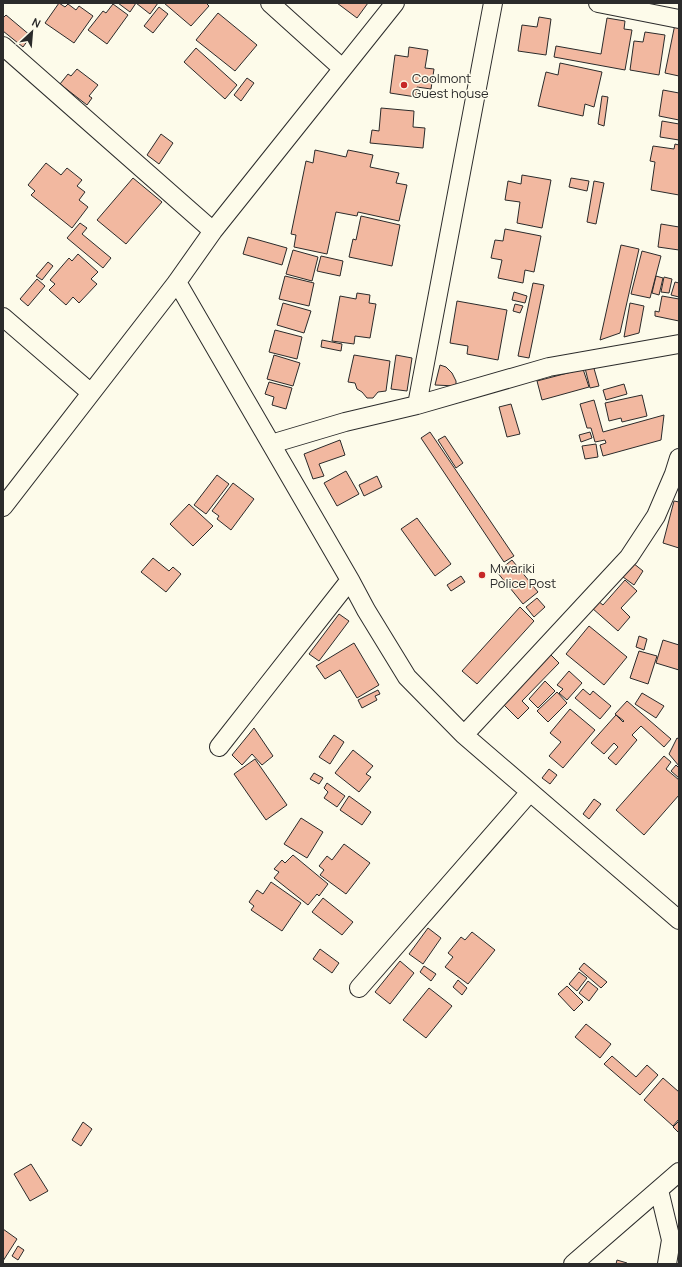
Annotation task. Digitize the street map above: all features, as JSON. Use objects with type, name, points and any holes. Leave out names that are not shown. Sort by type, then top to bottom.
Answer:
[{"type":"street","points":[[270,3],[342,68]]},
{"type":"street","points":[[3,507],[177,282],[213,231],[395,3]]},
{"type":"street","points":[[417,405],[493,3]]},
{"type":"street","points":[[598,3],[679,19]]},
{"type":"street","points":[[3,46],[213,231]]},
{"type":"street","points":[[177,282],[366,610],[407,678],[464,735],[679,920]]},
{"type":"street","points":[[3,317],[91,393]]},
{"type":"street","points":[[271,444],[345,422],[417,405],[549,367],[679,344]]},
{"type":"street","points":[[464,735],[629,558],[656,516],[674,474],[679,458]]},
{"type":"street","points":[[219,747],[350,580]]},
{"type":"street","points":[[359,988],[530,792]]},
{"type":"street","points":[[573,1264],[679,1172]]},
{"type":"street","points":[[659,1190],[671,1240],[667,1264]]},
{"type":"building","points":[[59,3],[65,7],[68,4],[76,10],[79,6],[93,16],[74,43],[45,23]]},
{"type":"building","points":[[118,3],[136,3],[130,12]]},
{"type":"building","points":[[136,3],[158,3],[150,14]]},
{"type":"building","points":[[164,3],[206,3],[209,6],[191,26]]},
{"type":"building","points":[[337,3],[368,3],[357,18]]},
{"type":"building","points":[[113,4],[128,15],[107,44],[88,30],[103,11],[106,13]]},
{"type":"building","points":[[159,7],[168,14],[153,33],[144,26]]},
{"type":"building","points":[[218,13],[257,45],[235,71],[196,40]]},
{"type":"building","points":[[6,15],[31,36],[23,47],[3,31],[3,18]]},
{"type":"building","points":[[539,17],[551,19],[546,55],[518,51],[522,25],[537,27]]},
{"type":"building","points":[[607,18],[625,21],[624,29],[632,30],[625,70],[554,57],[556,46],[601,54]]},
{"type":"building","points":[[675,24],[679,24],[679,76],[665,73]]},
{"type":"building","points":[[645,32],[665,35],[659,75],[630,70],[634,41],[643,42]]},
{"type":"building","points":[[409,47],[428,50],[425,68],[434,69],[431,89],[417,87],[416,97],[390,93],[395,55],[408,57]]},
{"type":"building","points":[[196,48],[237,85],[225,99],[184,62]]},
{"type":"building","points":[[560,63],[602,72],[594,107],[585,104],[583,116],[538,106],[546,72],[558,75]]},
{"type":"building","points":[[77,69],[98,85],[89,96],[92,98],[87,105],[60,84],[68,74],[71,76]]},
{"type":"building","points":[[247,78],[254,83],[241,101],[234,95]]},
{"type":"building","points":[[663,90],[679,93],[679,120],[659,116]]},
{"type":"building","points":[[602,96],[608,97],[604,126],[598,124]]},
{"type":"building","points":[[381,108],[414,111],[413,127],[425,128],[423,148],[370,143],[372,130],[379,131]]},
{"type":"building","points":[[662,121],[679,124],[679,140],[660,137]]},
{"type":"building","points":[[161,134],[173,143],[159,164],[147,155]]},
{"type":"building","points":[[675,144],[679,145],[679,195],[651,190],[655,162],[650,161],[653,146],[674,149]]},
{"type":"building","points":[[315,150],[346,157],[348,150],[373,155],[370,167],[399,173],[396,183],[407,185],[399,221],[358,212],[357,216],[336,212],[327,254],[294,247],[296,235],[291,234],[306,161],[313,163]]},
{"type":"building","points":[[46,163],[61,175],[67,168],[82,180],[77,186],[85,192],[79,200],[88,207],[72,228],[31,195],[35,191],[28,185]]},
{"type":"building","points":[[522,175],[551,180],[542,228],[517,223],[520,202],[505,200],[508,181],[521,184]]},
{"type":"building","points":[[133,178],[162,202],[126,244],[97,220]]},
{"type":"building","points":[[571,178],[589,181],[587,191],[569,187]]},
{"type":"building","points":[[594,181],[604,183],[596,224],[587,222]]},
{"type":"building","points":[[361,216],[400,225],[392,266],[349,257],[353,239],[356,240]]},
{"type":"building","points":[[80,223],[87,228],[82,234],[111,258],[103,268],[67,238]]},
{"type":"building","points":[[661,224],[679,227],[679,250],[658,247]]},
{"type":"building","points":[[505,229],[541,236],[534,272],[525,270],[523,283],[498,278],[502,260],[491,258],[495,240],[503,241]]},
{"type":"building","points":[[248,237],[287,248],[282,265],[243,254]]},
{"type":"building","points":[[621,245],[639,249],[620,333],[600,340]]},
{"type":"building","points":[[293,250],[318,257],[312,281],[286,274]]},
{"type":"building","points":[[642,251],[661,256],[650,298],[631,294]]},
{"type":"building","points":[[78,254],[98,272],[91,279],[97,284],[79,303],[73,297],[66,305],[49,290],[55,284],[50,280],[69,258],[72,261]]},
{"type":"building","points":[[321,256],[343,261],[340,276],[317,271]]},
{"type":"building","points":[[48,262],[53,266],[42,280],[36,276]]},
{"type":"building","points":[[285,276],[314,283],[309,306],[279,299]]},
{"type":"building","points":[[656,276],[663,278],[659,295],[652,293]]},
{"type":"building","points":[[664,277],[672,279],[669,293],[661,292]]},
{"type":"building","points":[[37,279],[45,286],[28,306],[20,299]]},
{"type":"building","points":[[675,282],[679,283],[679,297],[671,295]]},
{"type":"building","points":[[533,283],[544,285],[529,358],[518,356]]},
{"type":"building","points":[[514,292],[527,296],[525,303],[512,300]]},
{"type":"building","points":[[357,293],[370,295],[369,303],[376,304],[370,338],[355,336],[354,344],[332,341],[340,296],[356,299]]},
{"type":"building","points":[[662,296],[679,299],[679,321],[655,316],[655,311],[659,312]]},
{"type":"building","points":[[457,301],[507,310],[498,360],[467,354],[468,346],[450,343]]},
{"type":"building","points":[[283,303],[311,311],[304,333],[277,325]]},
{"type":"building","points":[[630,303],[644,306],[639,333],[624,337]]},
{"type":"building","points":[[515,304],[523,306],[520,313],[513,311]]},
{"type":"building","points":[[275,330],[302,337],[297,359],[269,352]]},
{"type":"building","points":[[322,340],[342,344],[341,351],[321,347]]},
{"type":"building","points":[[274,355],[300,363],[293,386],[267,379]]},
{"type":"building","points":[[354,355],[390,361],[386,391],[378,392],[373,398],[367,398],[357,389],[355,383],[348,382]]},
{"type":"building","points":[[396,355],[412,358],[407,391],[391,389]]},
{"type":"building","points":[[440,365],[446,367],[452,373],[456,381],[456,386],[435,385]]},
{"type":"building","points":[[593,365],[599,386],[590,388],[585,368]]},
{"type":"building","points":[[583,369],[589,387],[542,400],[537,381]]},
{"type":"building","points":[[269,382],[292,388],[286,409],[272,405],[274,397],[265,394]]},
{"type":"building","points":[[624,384],[627,394],[606,400],[603,390]]},
{"type":"building","points":[[642,395],[647,416],[622,422],[621,418],[609,421],[605,403]]},
{"type":"building","points":[[594,400],[603,432],[664,415],[661,440],[603,456],[600,445],[606,443],[605,440],[595,442],[591,428],[587,428],[580,404]]},
{"type":"building","points":[[511,404],[520,434],[507,437],[499,407]]},
{"type":"building","points":[[430,432],[514,556],[504,562],[421,438]]},
{"type":"building","points":[[590,432],[592,438],[581,442],[579,435]]},
{"type":"building","points":[[445,436],[463,463],[456,468],[438,440]]},
{"type":"building","points":[[340,440],[345,455],[319,464],[324,476],[313,479],[304,454]]},
{"type":"building","points":[[596,444],[598,457],[585,459],[582,446]]},
{"type":"building","points":[[346,471],[359,494],[337,506],[324,483]]},
{"type":"building","points":[[217,475],[229,484],[206,514],[194,505]]},
{"type":"building","points":[[377,476],[382,487],[364,496],[359,485]]},
{"type":"building","points":[[233,483],[254,499],[231,530],[217,519],[219,516],[212,511]]},
{"type":"building","points":[[674,501],[679,502],[679,548],[663,543]]},
{"type":"building","points":[[189,504],[213,526],[193,546],[170,524]]},
{"type":"building","points":[[417,518],[451,564],[435,576],[401,529]]},
{"type":"building","points":[[153,558],[169,571],[173,567],[181,574],[166,592],[141,572]]},
{"type":"building","points":[[512,560],[538,592],[523,604],[497,572]]},
{"type":"building","points":[[633,563],[643,571],[634,585],[623,577]]},
{"type":"building","points":[[461,576],[465,582],[451,591],[447,585]]},
{"type":"building","points":[[625,580],[637,591],[621,608],[630,617],[618,631],[592,608],[598,601],[603,605]]},
{"type":"building","points":[[537,598],[545,607],[534,617],[526,607]]},
{"type":"building","points":[[520,607],[534,621],[477,684],[462,671]]},
{"type":"building","points":[[339,614],[349,621],[319,661],[309,654]]},
{"type":"building","points":[[589,626],[627,657],[604,685],[566,654]]},
{"type":"building","points":[[639,636],[647,639],[644,650],[636,647]]},
{"type":"building","points":[[663,640],[679,645],[679,670],[656,663]]},
{"type":"building","points":[[354,643],[379,685],[357,698],[340,670],[325,679],[316,666]]},
{"type":"building","points":[[639,651],[657,656],[648,684],[630,678]]},
{"type":"building","points":[[550,654],[559,663],[522,701],[529,708],[518,719],[502,703]]},
{"type":"building","points":[[569,671],[582,683],[567,700],[559,693],[563,689],[557,685]]},
{"type":"building","points":[[545,681],[555,691],[538,708],[529,699]]},
{"type":"building","points":[[583,689],[590,695],[593,691],[611,706],[600,719],[575,698]]},
{"type":"building","points":[[378,690],[380,694],[375,696],[377,700],[362,708],[358,700]]},
{"type":"building","points":[[557,692],[567,703],[548,722],[537,711]]},
{"type":"building","points":[[642,693],[664,706],[656,718],[635,704]]},
{"type":"building","points":[[627,701],[671,739],[664,747],[641,726],[632,735],[637,740],[616,765],[608,758],[618,747],[614,743],[604,754],[591,743],[616,715],[623,722],[624,721],[615,714]]},
{"type":"building","points":[[570,709],[595,730],[563,768],[549,756],[561,742],[550,733]]},
{"type":"building","points":[[254,728],[273,756],[262,765],[252,754],[242,765],[232,755]]},
{"type":"building","points":[[334,735],[344,742],[330,764],[319,757]]},
{"type":"building","points":[[677,738],[679,739],[679,766],[669,754]]},
{"type":"building","points":[[353,750],[373,766],[366,774],[371,777],[359,792],[335,773]]},
{"type":"building","points":[[664,756],[671,762],[666,769],[679,780],[679,795],[644,835],[616,810]]},
{"type":"building","points":[[255,759],[287,805],[266,820],[234,774]]},
{"type":"building","points":[[676,765],[679,768],[679,778],[671,771]]},
{"type":"building","points":[[549,769],[557,775],[550,784],[542,778]]},
{"type":"building","points":[[314,773],[323,778],[319,784],[310,779]]},
{"type":"building","points":[[327,783],[345,796],[337,807],[324,798],[328,792],[324,788]]},
{"type":"building","points":[[349,796],[371,812],[362,825],[340,810]]},
{"type":"building","points":[[594,799],[601,804],[589,819],[583,814]]},
{"type":"building","points":[[301,818],[323,832],[307,858],[284,844]]},
{"type":"building","points":[[344,844],[370,863],[346,894],[320,875],[324,870],[319,866],[327,856],[332,860]]},
{"type":"building","points":[[293,855],[328,884],[319,896],[317,894],[308,905],[274,878],[279,872],[274,869],[282,860],[285,863]]},
{"type":"building","points":[[271,882],[301,903],[282,931],[251,910],[254,906],[249,902],[257,890],[263,894]]},
{"type":"building","points":[[323,898],[353,922],[342,935],[312,912]]},
{"type":"building","points":[[428,928],[441,938],[423,964],[409,954]]},
{"type":"building","points":[[472,932],[495,950],[468,984],[445,967],[453,957],[448,953],[461,937],[465,940]]},
{"type":"building","points":[[320,949],[339,963],[332,973],[313,959]]},
{"type":"building","points":[[400,961],[414,973],[390,1004],[375,992]]},
{"type":"building","points":[[584,963],[607,982],[601,988],[579,969]]},
{"type":"building","points":[[424,966],[436,974],[431,981],[420,972]]},
{"type":"building","points":[[579,972],[587,978],[577,991],[569,984]]},
{"type":"building","points":[[458,980],[467,988],[462,995],[453,987]]},
{"type":"building","points":[[588,981],[598,989],[589,1001],[579,993]]},
{"type":"building","points":[[567,986],[583,1002],[574,1011],[558,994]]},
{"type":"building","points":[[429,988],[452,1006],[426,1038],[403,1020]]},
{"type":"building","points":[[586,1024],[611,1044],[600,1058],[575,1037]]},
{"type":"building","points":[[612,1056],[636,1077],[647,1065],[658,1075],[640,1095],[604,1064]]},
{"type":"building","points":[[663,1078],[679,1092],[679,1119],[673,1126],[644,1100]]},
{"type":"building","points":[[679,1121],[679,1133],[673,1127]]},
{"type":"building","points":[[83,1122],[92,1129],[81,1146],[72,1140]]},
{"type":"building","points":[[31,1164],[48,1191],[30,1201],[14,1174]]},
{"type":"building","points":[[3,1229],[17,1239],[3,1261]]},
{"type":"building","points":[[18,1246],[24,1250],[18,1260],[12,1256]]},
{"type":"building","points":[[617,1260],[627,1263],[627,1264],[616,1264]]},
{"type":"place","name":"Coolmont Guest house","points":[[404,85]]},
{"type":"place","name":"Mwariki Police Post","points":[[482,575]]}]
